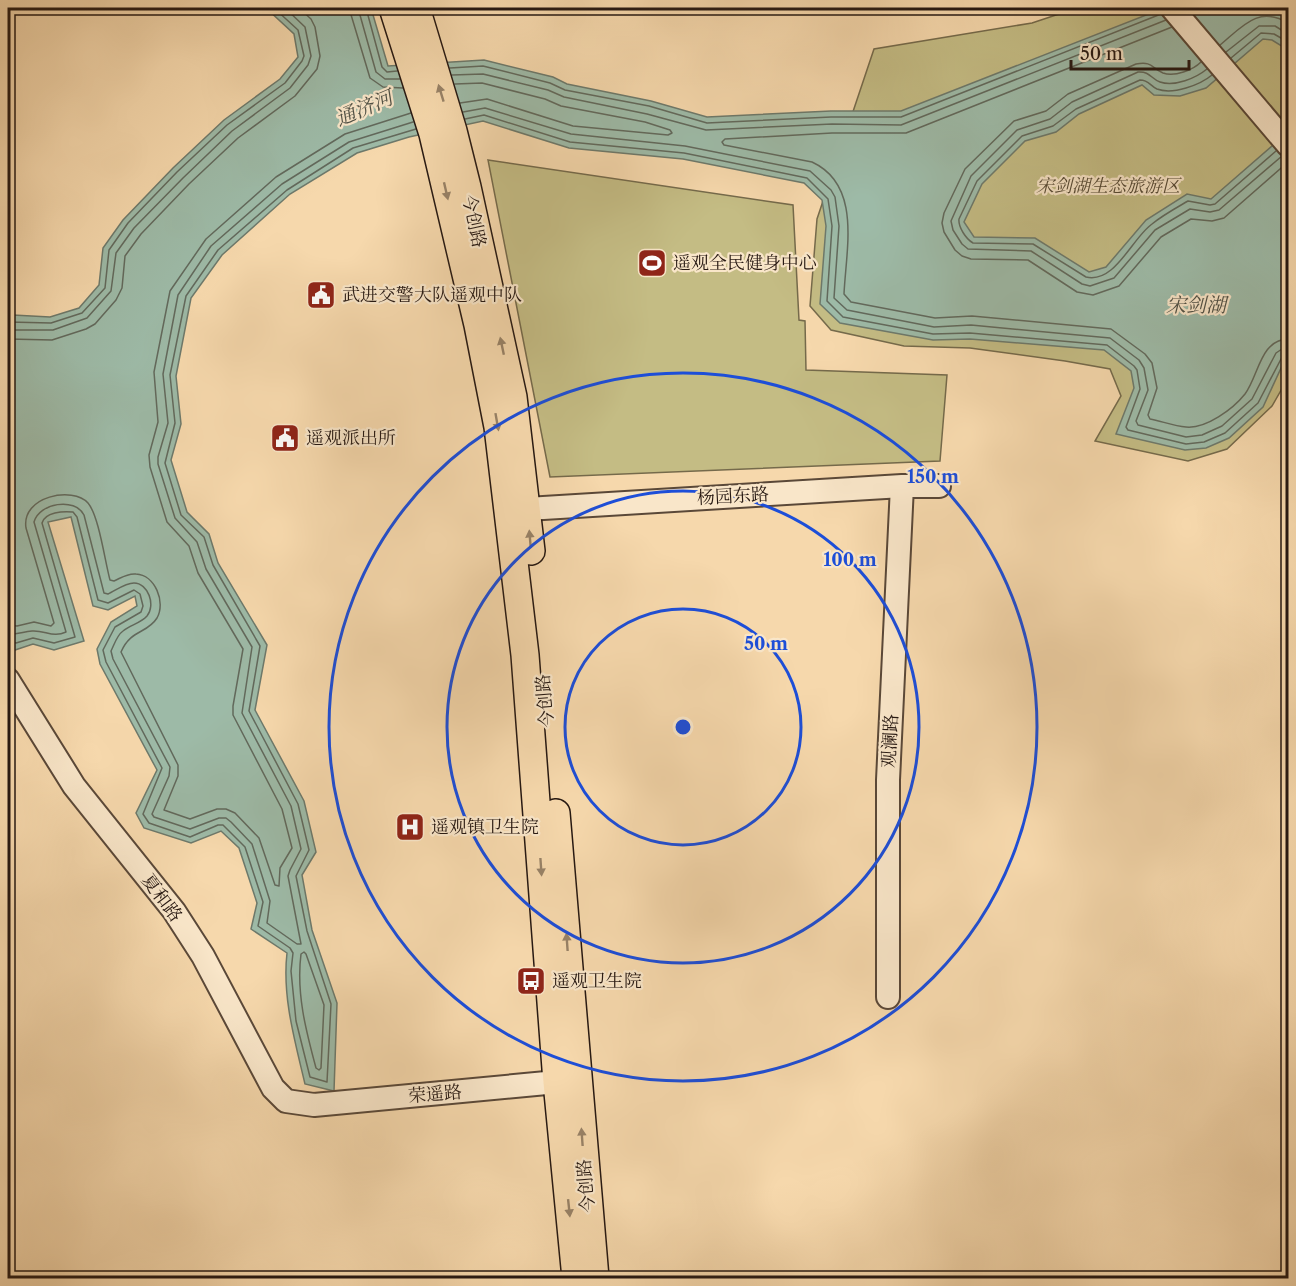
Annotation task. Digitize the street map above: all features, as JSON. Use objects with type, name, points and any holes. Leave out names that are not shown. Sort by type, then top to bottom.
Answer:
[{"type":"main road","points":[[393,8],[419,58],[443,132]]},
{"type":"main road","points":[[416,8],[419,58]]},
{"type":"main road","name":"今创路","points":[[443,132],[513,397],[527,508],[564,898],[595,1278]]},
{"type":"main road","name":"今创路","points":[[443,132],[498,427],[525,655],[557,1082],[576,1278]]},
{"type":"street","points":[[1172,8],[1288,145]]},
{"type":"street","name":"杨园东路","points":[[527,508],[902,486],[939,486]]},
{"type":"street","name":"观澜路","points":[[888,997],[888,780],[902,486]]},
{"type":"street","name":"夏和路","points":[[8,680],[74,786],[174,910],[203,956],[273,1088],[286,1101],[314,1105]]},
{"type":"street","name":"荣遥路","points":[[314,1105],[557,1082]]},
{"type":"green space","name":"宋剑湖","points":[[1077,8],[1288,8],[1288,378],[1272,406],[1227,449],[1188,461],[1095,441],[1121,396],[1110,369],[970,348],[904,346],[831,330],[810,306],[817,219],[874,49],[1032,23]]},
{"type":"green space","name":"遥观全民健身中心","points":[[488,160],[793,205],[799,320],[805,321],[806,370],[947,375],[940,461],[550,477]]},
{"type":"water","name":"通济河","points":[[266,8],[371,8],[388,66],[484,60],[553,77],[567,84],[651,101],[707,117],[831,111],[901,111],[1164,8],[1288,8],[1288,50],[1272,40],[1263,39],[1206,88],[1180,96],[1154,95],[1142,85],[1079,114],[1056,132],[1025,141],[982,184],[964,222],[974,237],[1035,238],[1089,272],[1106,267],[1146,220],[1187,194],[1211,199],[1288,132],[1288,353],[1263,407],[1229,438],[1206,448],[1185,450],[1116,434],[1134,388],[1131,371],[1104,350],[970,339],[933,340],[840,323],[820,304],[826,226],[822,200],[804,183],[683,159],[569,148],[483,121],[409,137],[357,153],[290,194],[222,255],[191,298],[176,376],[181,424],[171,460],[187,512],[209,534],[218,563],[267,645],[255,710],[304,801],[316,852],[302,875],[312,930],[337,1003],[334,1091],[305,1084],[288,1002],[287,953],[251,929],[257,903],[239,848],[221,831],[191,843],[144,828],[136,813],[157,770],[100,664],[97,649],[111,622],[137,606],[135,596],[108,610],[93,606],[71,517],[48,522],[84,641],[54,650],[33,644],[12,651],[8,643],[8,317],[13,315],[50,317],[79,308],[99,285],[103,248],[123,220],[224,120],[280,79],[298,57],[294,34]]},
{"type":"place","name":"遥观全民健身中心","points":[[652,263]]},
{"type":"place","name":"武进交警大队遥观中队","points":[[321,295]]},
{"type":"place","name":"遥观派出所","points":[[285,438]]},
{"type":"place","name":"遥观镇卫生院","points":[[410,827]]},
{"type":"place","name":"遥观卫生院","points":[[531,981]]},
{"type":"park label","name":"宋剑湖生态旅游区","points":[[1108,186]]}]
